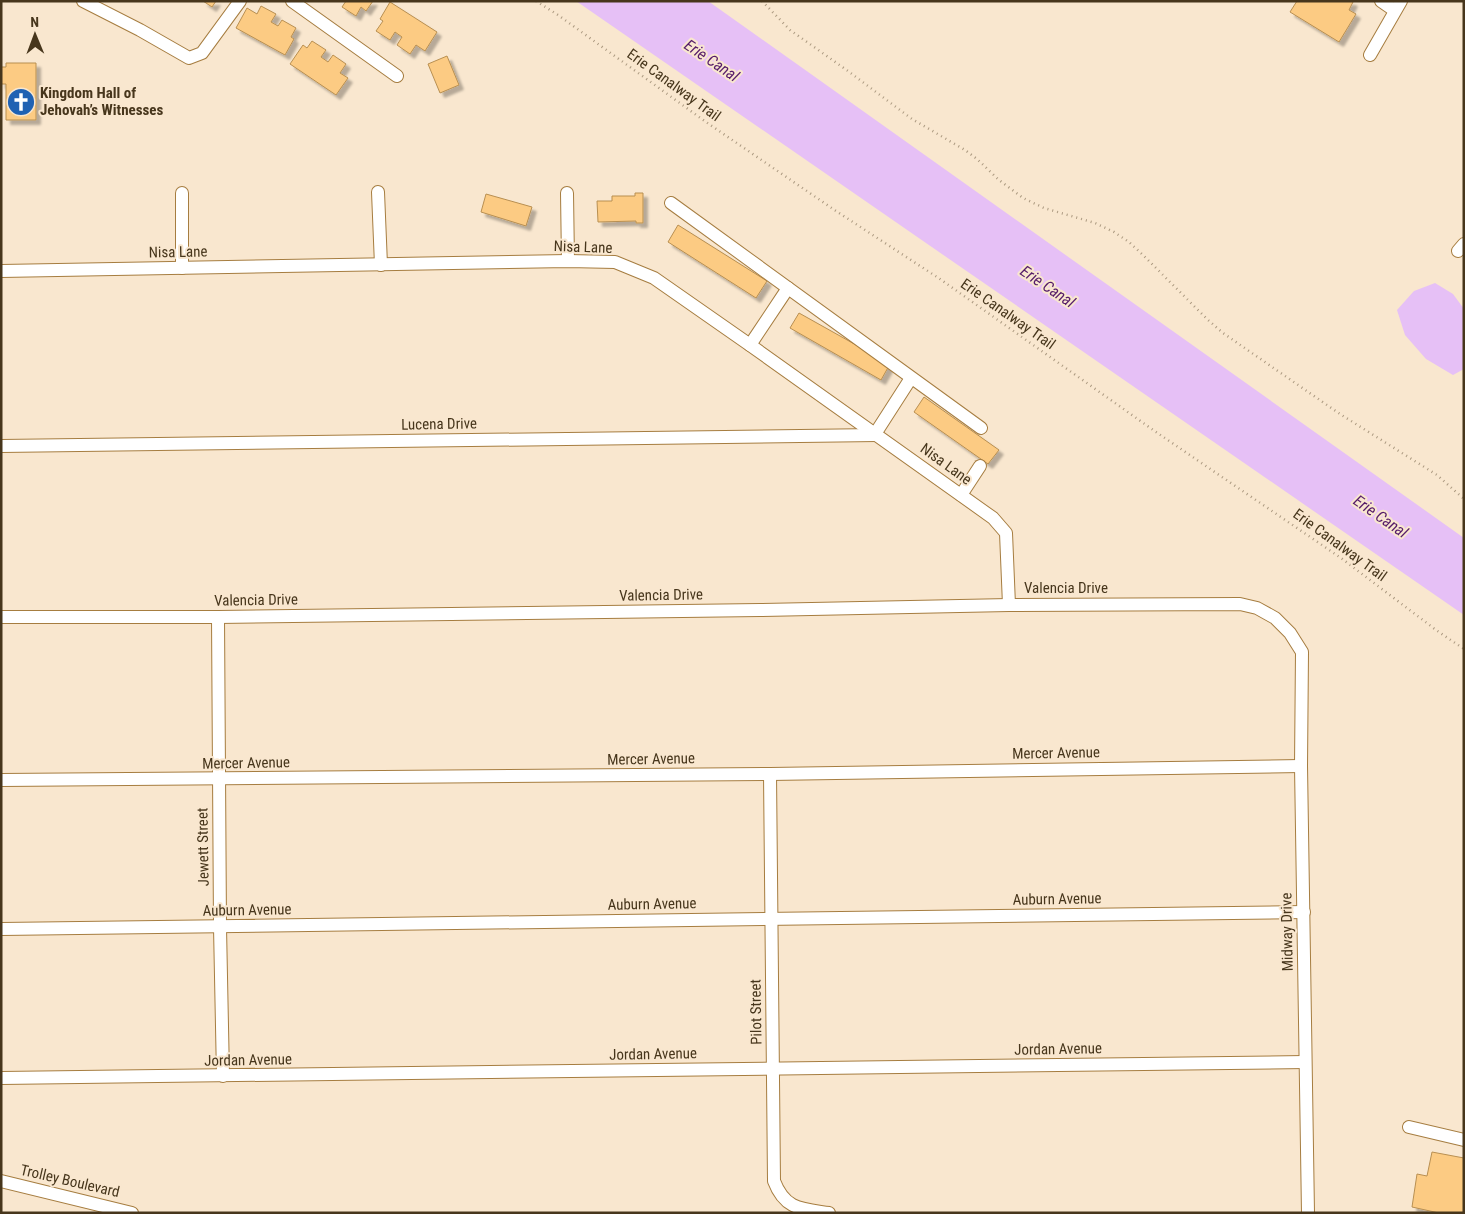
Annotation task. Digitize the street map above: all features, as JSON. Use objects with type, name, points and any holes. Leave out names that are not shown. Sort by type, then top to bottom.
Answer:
[{"type":"street","points":[[83,1],[189,58],[202,53],[240,1]]},
{"type":"street","points":[[292,1],[397,76]]},
{"type":"street","points":[[1370,54],[1398,6],[1380,1]]},
{"type":"street","points":[[378,192],[381,265]]},
{"type":"street","points":[[182,193],[182,268]]},
{"type":"street","points":[[567,193],[568,261]]},
{"type":"street","points":[[671,203],[981,428]]},
{"type":"street","name":"Nisa Lane","points":[[1,271],[568,261],[615,262],[654,278],[992,518],[1006,533],[1009,605]]},
{"type":"street","points":[[750,345],[788,288]]},
{"type":"street","points":[[876,434],[911,378]]},
{"type":"street","name":"Lucena Drive","points":[[1,446],[876,434]]},
{"type":"street","points":[[961,495],[980,466]]},
{"type":"street","name":"Valencia Drive","points":[[1,617],[218,617],[1009,605],[1240,604],[1257,608],[1276,618],[1290,633],[1302,652]]},
{"type":"street","name":"Jewett Street","points":[[218,617],[218,779],[223,1076]]},
{"type":"street","name":"Midway Drive","points":[[1302,652],[1301,766],[1308,1213]]},
{"type":"street","name":"Mercer Avenue","points":[[1,780],[770,774],[1301,766]]},
{"type":"street","name":"Pilot Street","points":[[770,774],[774,1181],[778,1193],[788,1203],[799,1208],[829,1213]]},
{"type":"street","name":"Auburn Avenue","points":[[1,930],[1304,912]]},
{"type":"street","name":"Jordan Avenue","points":[[1,1078],[1305,1062]]},
{"type":"street","points":[[1409,1127],[1464,1140]]},
{"type":"street","name":"Trolley Boulevard","points":[[1,1181],[132,1213]]},
{"type":"path","name":"Erie Canalway Trail","points":[[536,1],[714,127],[836,211],[940,279],[1156,432],[1341,558],[1464,649]]},
{"type":"path","points":[[762,1],[796,35],[912,119],[965,150],[998,180],[1023,198],[1044,208],[1095,223],[1129,242],[1223,333],[1340,414],[1437,475],[1464,499]]},
{"type":"water","name":"Erie Canal","points":[[576,1],[708,1],[1464,538],[1464,615]]},
{"type":"water","points":[[1435,283],[1453,294],[1464,309],[1464,369],[1453,375],[1426,359],[1405,335],[1397,310],[1414,291]]},
{"type":"building","points":[[203,1],[216,1],[212,7]]},
{"type":"building","points":[[346,1],[373,1],[366,11],[361,7],[356,16],[342,7]]},
{"type":"building","points":[[1297,1],[1351,1],[1353,2],[1349,10],[1356,14],[1339,42],[1290,12]]},
{"type":"building","points":[[390,2],[437,32],[425,51],[416,45],[410,54],[397,45],[402,37],[395,32],[390,40],[376,31],[383,21],[380,19]]},
{"type":"building","points":[[261,6],[276,14],[271,22],[278,26],[282,20],[296,28],[291,37],[294,39],[285,55],[236,28],[247,8],[257,14]]},
{"type":"building","points":[[312,41],[326,50],[321,57],[328,62],[333,55],[346,64],[340,73],[348,78],[336,95],[290,64],[303,45],[307,48]]},
{"type":"building","points":[[447,56],[459,85],[440,93],[428,64]]},
{"type":"building","name":"Kingdom Hall of Jehovah’s Witnesses","points":[[6,63],[36,63],[36,120],[6,120],[6,84],[1,84],[1,67],[6,67]]},
{"type":"building","points":[[635,193],[643,193],[643,223],[636,223],[636,221],[598,222],[597,201],[612,201],[612,196],[635,196]]},
{"type":"building","points":[[486,194],[532,207],[526,226],[481,212]]},
{"type":"building","points":[[678,225],[767,281],[756,298],[668,242]]},
{"type":"building","points":[[799,313],[890,364],[881,380],[790,328]]},
{"type":"building","points":[[924,397],[999,450],[988,464],[914,412]]},
{"type":"building","points":[[1432,1152],[1464,1158],[1464,1213],[1439,1213],[1412,1207],[1417,1174],[1427,1176]]},
{"type":"place","name":"Kingdom Hall of Jehovah’s Witnesses","points":[[21,102]]}]
